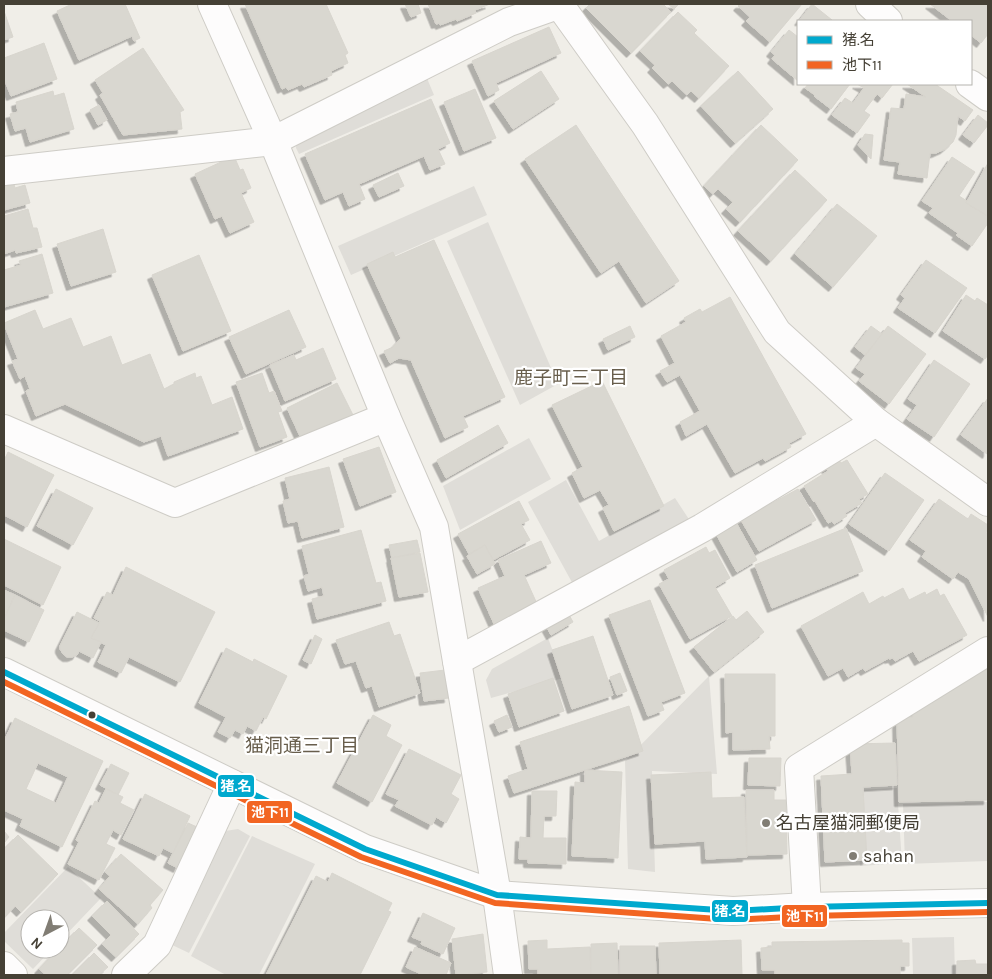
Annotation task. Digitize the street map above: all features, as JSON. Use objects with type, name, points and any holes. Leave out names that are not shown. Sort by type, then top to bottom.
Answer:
[{"type":"street","points":[[212,4],[273,141],[386,418],[434,527],[497,895],[508,975]]},
{"type":"street","points":[[4,171],[273,141],[509,22],[559,4],[646,124],[777,332],[876,422],[988,502]]},
{"type":"street","points":[[870,4],[887,20]]},
{"type":"street","points":[[971,85],[988,97]]},
{"type":"street","points":[[4,429],[176,503],[386,418]]},
{"type":"street","points":[[457,660],[702,528],[876,422]]},
{"type":"street","points":[[808,907],[799,768],[988,651]]},
{"type":"street","points":[[4,672],[365,849],[497,895],[733,911],[808,907],[988,903]]},
{"type":"street","points":[[126,975],[157,946],[232,784]]},
{"type":"street","points":[[4,966],[13,975]]},
{"type":"shaded area","points":[[426,76],[434,95],[299,154],[296,148],[297,133]]},
{"type":"shaded area","points":[[474,186],[487,215],[351,275],[338,246]]},
{"type":"shaded area","points":[[488,222],[558,384],[520,405],[447,241]]},
{"type":"shaded area","points":[[529,438],[551,479],[460,530],[443,486]]},
{"type":"shaded area","points":[[566,480],[599,541],[675,498],[692,524],[574,586],[528,502]]},
{"type":"shaded area","points":[[548,638],[563,678],[491,698],[486,680],[492,669]]},
{"type":"shaded area","points":[[709,676],[717,774],[652,771],[655,872],[628,869],[625,761]]},
{"type":"shaded area","points":[[897,788],[902,863],[860,866],[856,790]]},
{"type":"shaded area","points":[[987,802],[988,861],[905,864],[903,804]]},
{"type":"shaded area","points":[[238,829],[250,836],[189,953],[168,943],[225,831]]},
{"type":"shaded area","points":[[252,836],[315,864],[259,975],[226,975],[191,956]]},
{"type":"shaded area","points":[[68,867],[101,898],[70,931],[70,909],[27,909]]},
{"type":"shaded area","points":[[20,916],[20,956],[4,941],[4,933]]},
{"type":"shaded area","points":[[954,937],[955,975],[913,975],[912,938]]},
{"type":"shaded area","points":[[23,959],[42,959],[33,969]]},
{"type":"building","points":[[72,4],[125,4],[140,38],[134,41],[132,36],[79,60],[57,11]]},
{"type":"building","points":[[245,4],[326,4],[348,53],[345,55],[348,63],[331,71],[332,75],[304,87],[302,84],[288,90],[286,87],[282,89]]},
{"type":"building","points":[[405,4],[418,4],[421,13],[411,17]]},
{"type":"building","points":[[428,4],[490,4],[475,10],[476,13],[457,21],[456,19],[440,25],[440,23],[436,24]]},
{"type":"building","points":[[590,4],[663,4],[671,12],[631,53],[586,8]]},
{"type":"building","points":[[668,4],[679,4],[674,9]]},
{"type":"building","points":[[740,4],[802,4],[770,42],[746,21],[750,17],[738,6]]},
{"type":"building","points":[[812,4],[832,20],[800,20]]},
{"type":"building","points":[[930,4],[988,4],[988,34],[981,43],[972,36],[972,20],[951,20]]},
{"type":"building","points":[[4,11],[13,37],[4,40]]},
{"type":"building","points":[[678,12],[697,30],[694,33],[729,66],[699,98],[691,91],[687,95],[672,81],[668,84],[652,68],[655,65],[640,51]]},
{"type":"building","points":[[549,27],[561,53],[496,83],[499,90],[488,96],[472,61]]},
{"type":"building","points":[[789,30],[797,36],[797,80],[772,59],[775,55],[771,52]]},
{"type":"building","points":[[44,43],[57,79],[11,96],[4,81],[4,58]]},
{"type":"building","points":[[143,48],[184,110],[180,112],[182,129],[123,135],[100,95],[103,93],[95,80]]},
{"type":"building","points":[[541,71],[559,99],[513,129],[494,101]]},
{"type":"building","points":[[738,71],[773,109],[735,143],[701,106]]},
{"type":"building","points":[[807,85],[849,85],[831,109],[805,88]]},
{"type":"building","points":[[859,85],[892,85],[882,98],[877,94],[864,111],[870,115],[857,133],[832,115],[845,98],[853,103],[864,88]]},
{"type":"building","points":[[908,85],[936,85],[973,110],[965,121],[958,116],[956,135],[953,142],[945,149],[936,153],[930,153],[927,178],[898,174],[900,162],[884,160],[891,108],[904,109],[906,94],[926,97]]},
{"type":"building","points":[[475,89],[496,138],[464,151],[444,102]]},
{"type":"building","points":[[53,91],[54,96],[64,93],[74,129],[30,142],[26,128],[15,131],[10,114],[18,112],[16,102]]},
{"type":"building","points":[[431,99],[450,143],[438,149],[445,164],[430,170],[424,156],[359,184],[365,199],[349,206],[343,192],[325,200],[305,154]]},
{"type":"building","points":[[99,105],[107,120],[98,125],[90,110]]},
{"type":"building","points":[[978,115],[988,125],[974,143],[963,135]]},
{"type":"building","points":[[576,125],[679,281],[646,303],[619,261],[601,273],[525,159]]},
{"type":"building","points":[[761,125],[798,160],[740,222],[726,209],[733,202],[718,189],[713,194],[704,186]]},
{"type":"building","points":[[865,134],[873,135],[871,159],[858,145]]},
{"type":"building","points":[[234,156],[240,170],[243,169],[251,188],[241,193],[254,222],[230,233],[222,216],[215,219],[195,174]]},
{"type":"building","points":[[952,157],[975,172],[959,196],[967,201],[966,203],[988,216],[988,223],[972,246],[956,235],[958,233],[929,213],[933,208],[922,201]]},
{"type":"building","points":[[988,163],[988,216],[966,203]]},
{"type":"building","points":[[795,170],[827,200],[771,261],[738,231]]},
{"type":"building","points":[[398,173],[404,186],[379,197],[373,185]]},
{"type":"building","points":[[12,177],[15,188],[25,185],[30,203],[4,210],[4,179]]},
{"type":"building","points":[[837,204],[877,236],[833,287],[795,254]]},
{"type":"building","points":[[28,209],[33,228],[37,228],[42,247],[16,253],[15,250],[4,254],[4,216]]},
{"type":"building","points":[[103,229],[116,272],[71,286],[57,244]]},
{"type":"building","points":[[434,240],[505,397],[463,416],[468,427],[445,438],[411,360],[399,358],[390,363],[384,351],[393,347],[401,338],[367,264],[393,252],[395,257]]},
{"type":"building","points":[[42,254],[53,293],[4,307],[4,270],[21,265],[19,261]]},
{"type":"building","points":[[199,255],[231,331],[183,351],[152,275]]},
{"type":"building","points":[[926,260],[967,288],[935,333],[898,308],[905,298],[901,295]]},
{"type":"building","points":[[966,295],[975,301],[977,298],[988,305],[988,355],[985,359],[943,331]]},
{"type":"building","points":[[730,297],[806,434],[789,443],[791,447],[765,461],[763,458],[735,473],[707,424],[686,436],[680,422],[700,411],[680,375],[667,382],[660,371],[675,363],[661,336],[686,322],[684,318],[700,309],[702,312]]},
{"type":"building","points":[[35,310],[43,329],[71,318],[83,347],[111,336],[122,365],[150,354],[164,389],[174,384],[174,382],[195,373],[196,378],[201,376],[212,405],[232,397],[243,429],[168,456],[161,436],[144,442],[65,404],[36,416],[26,391],[30,389],[25,376],[20,379],[12,361],[18,359],[4,324]]},
{"type":"building","points":[[289,310],[306,347],[246,374],[229,337]]},
{"type":"building","points":[[630,326],[635,337],[608,350],[603,339]]},
{"type":"building","points":[[871,326],[882,334],[865,355],[855,347]]},
{"type":"building","points":[[888,326],[926,354],[889,404],[859,381],[865,374],[856,368]]},
{"type":"building","points":[[323,348],[336,379],[285,401],[270,365],[294,355],[296,360]]},
{"type":"building","points":[[934,360],[970,384],[934,437],[907,419],[917,405],[908,399]]},
{"type":"building","points":[[262,373],[269,393],[274,391],[282,411],[278,412],[287,437],[260,447],[236,382]]},
{"type":"building","points":[[602,381],[664,506],[614,531],[603,508],[609,505],[600,490],[584,498],[572,473],[583,467],[552,405]]},
{"type":"building","points":[[337,383],[354,417],[305,447],[287,408]]},
{"type":"building","points":[[988,398],[988,452],[987,454],[961,435]]},
{"type":"building","points":[[498,425],[508,443],[446,478],[437,460]]},
{"type":"building","points":[[379,447],[396,492],[360,506],[343,459]]},
{"type":"building","points":[[8,452],[54,475],[27,527],[4,515],[4,461]]},
{"type":"building","points":[[839,460],[841,463],[847,460],[868,494],[859,499],[862,503],[845,513],[847,516],[834,524],[832,521],[828,523],[804,486],[828,471],[826,468]]},
{"type":"building","points":[[329,467],[344,527],[302,538],[298,521],[288,523],[283,501],[290,499],[285,478]]},
{"type":"building","points":[[885,473],[924,500],[889,551],[849,524]]},
{"type":"building","points":[[56,489],[93,508],[73,545],[37,526]]},
{"type":"building","points":[[798,489],[816,520],[759,551],[741,520]]},
{"type":"building","points":[[939,499],[968,519],[971,514],[988,525],[986,533],[988,534],[988,617],[969,579],[958,572],[953,579],[922,557],[926,551],[910,540]]},
{"type":"building","points":[[519,501],[529,520],[521,524],[530,540],[493,560],[485,545],[469,554],[458,534]]},
{"type":"building","points":[[734,519],[757,560],[737,572],[714,530]]},
{"type":"building","points":[[846,528],[863,571],[772,608],[755,565]]},
{"type":"building","points":[[361,530],[376,583],[381,582],[386,601],[317,619],[312,599],[324,596],[322,587],[308,591],[304,576],[309,574],[302,546]]},
{"type":"building","points":[[4,539],[61,567],[43,605],[4,585]]},
{"type":"building","points":[[417,540],[420,552],[392,558],[389,545]]},
{"type":"building","points":[[541,541],[551,563],[524,575],[538,606],[495,626],[478,588],[505,576],[498,560]]},
{"type":"building","points":[[485,545],[495,564],[477,574],[467,556]]},
{"type":"building","points":[[706,547],[709,553],[715,550],[730,578],[715,587],[732,616],[690,639],[659,584],[669,579],[664,570]]},
{"type":"building","points":[[420,553],[428,592],[399,597],[391,558]]},
{"type":"building","points":[[126,567],[215,612],[180,682],[129,657],[121,673],[98,662],[106,645],[91,638],[100,621],[94,618],[107,592],[113,595]]},
{"type":"building","points":[[903,588],[909,600],[925,592],[926,595],[937,589],[940,596],[944,594],[967,635],[919,661],[913,651],[895,661],[893,658],[889,658],[865,671],[863,668],[848,677],[843,668],[828,676],[801,626],[863,592],[869,604]]},
{"type":"building","points":[[4,590],[15,595],[4,619]]},
{"type":"building","points":[[15,595],[44,610],[29,642],[4,630],[4,619]]},
{"type":"building","points":[[650,600],[685,693],[661,702],[664,710],[648,716],[609,615]]},
{"type":"building","points":[[747,611],[764,632],[714,672],[694,647],[733,616],[736,620]]},
{"type":"building","points":[[77,612],[99,623],[91,638],[101,642],[93,658],[79,651],[77,655],[67,657],[60,649]]},
{"type":"building","points":[[568,613],[573,622],[551,635],[546,626]]},
{"type":"building","points":[[389,622],[394,636],[400,634],[420,693],[379,707],[372,686],[366,688],[356,661],[345,664],[336,640]]},
{"type":"building","points":[[315,635],[322,639],[311,664],[303,660]]},
{"type":"building","points":[[593,636],[613,695],[572,709],[552,650]]},
{"type":"building","points":[[226,648],[253,662],[254,659],[287,676],[266,719],[263,717],[256,731],[247,726],[243,734],[235,730],[230,738],[218,732],[226,717],[199,703]]},
{"type":"building","points":[[988,663],[988,800],[899,802],[897,718],[913,717],[913,707]]},
{"type":"building","points":[[445,670],[449,698],[424,701],[420,673]]},
{"type":"building","points":[[620,673],[627,691],[617,695],[610,677]]},
{"type":"building","points":[[725,674],[775,674],[775,736],[769,736],[770,749],[733,750],[733,732],[726,733]]},
{"type":"building","points":[[553,678],[564,711],[519,727],[508,694]]},
{"type":"building","points":[[629,706],[643,751],[514,793],[508,776],[528,769],[520,742]]},
{"type":"building","points":[[373,715],[391,725],[386,736],[402,745],[372,802],[337,783]]},
{"type":"building","points":[[507,715],[512,727],[499,732],[494,721]]},
{"type":"building","points":[[15,718],[103,761],[62,847],[20,826],[23,819],[4,810],[4,741]],"holes":[[[38,763],[68,777],[56,803],[26,789]]]},
{"type":"building","points":[[895,743],[897,785],[863,787],[867,860],[825,862],[821,776],[852,774],[850,744]]},
{"type":"building","points":[[409,749],[461,775],[451,794],[459,799],[446,823],[436,817],[432,825],[395,806],[399,800],[386,794]]},
{"type":"building","points":[[749,758],[781,758],[780,786],[748,785]]},
{"type":"building","points":[[111,764],[129,773],[118,795],[100,785]]},
{"type":"building","points":[[585,770],[622,772],[618,858],[572,856],[575,782],[585,783]]},
{"type":"building","points":[[711,772],[712,798],[744,797],[747,857],[706,859],[705,841],[655,844],[651,775]]},
{"type":"building","points":[[106,789],[123,797],[120,803],[134,810],[121,835],[113,830],[106,844],[115,848],[99,880],[68,864],[79,842],[76,840],[95,801],[99,803]]},
{"type":"building","points":[[746,790],[774,790],[774,800],[786,800],[787,854],[747,855]]},
{"type":"building","points":[[532,791],[557,791],[556,816],[544,816],[543,838],[566,838],[566,864],[528,863],[528,859],[519,859],[520,837],[531,838]]},
{"type":"building","points":[[145,794],[190,816],[173,853],[163,848],[159,856],[123,839]]},
{"type":"building","points":[[188,823],[197,827],[178,868],[168,863]]},
{"type":"building","points":[[4,831],[9,837],[4,843]]},
{"type":"building","points":[[18,835],[58,874],[24,909],[20,909],[20,911],[15,906],[4,918],[4,849]]},
{"type":"building","points":[[121,854],[163,890],[150,905],[152,908],[138,924],[99,889],[110,876],[105,872]]},
{"type":"building","points":[[332,873],[392,903],[388,911],[391,912],[360,975],[266,975],[316,876],[328,882]]},
{"type":"building","points":[[107,901],[139,934],[116,957],[102,944],[111,935],[92,916]]},
{"type":"building","points":[[423,913],[455,928],[443,954],[421,944],[422,941],[412,937]]},
{"type":"building","points":[[79,928],[97,945],[67,975],[46,975],[39,969],[48,959],[70,959],[70,937]]},
{"type":"building","points":[[483,934],[487,972],[456,975],[452,939]]},
{"type":"building","points":[[547,940],[547,949],[590,947],[591,975],[538,975],[538,969],[529,969],[528,941]]},
{"type":"building","points":[[741,940],[742,975],[660,975],[659,943]]},
{"type":"building","points":[[902,940],[902,943],[909,943],[909,966],[900,966],[900,975],[775,975],[775,970],[762,970],[761,948],[772,947],[772,942]]},
{"type":"building","points":[[617,943],[618,975],[591,975],[591,944]]},
{"type":"building","points":[[620,946],[655,946],[656,975],[620,975]]},
{"type":"building","points":[[415,947],[451,963],[446,975],[433,975],[429,973],[429,975],[423,975],[406,967]]},
{"type":"building","points":[[94,953],[108,967],[99,975],[72,975]]},
{"type":"building","points":[[975,960],[976,964],[988,964],[988,975],[957,975],[957,961]]},
{"type":"transit line","name":"猪.名","points":[[4,672],[365,849],[497,895],[733,911],[807,907],[988,903]]},
{"type":"transit line","name":"池下11","points":[[4,682],[361,857],[495,903],[732,920],[807,916],[988,912]]},
{"type":"place","name":"名古屋猫洞郵便局","points":[[766,823]]},
{"type":"place","name":"sahan","points":[[853,856]]},
{"type":"district","name":"鹿子町三丁目","points":[[571,378]]},
{"type":"district","name":"猫洞通三丁目","points":[[302,746]]}]
